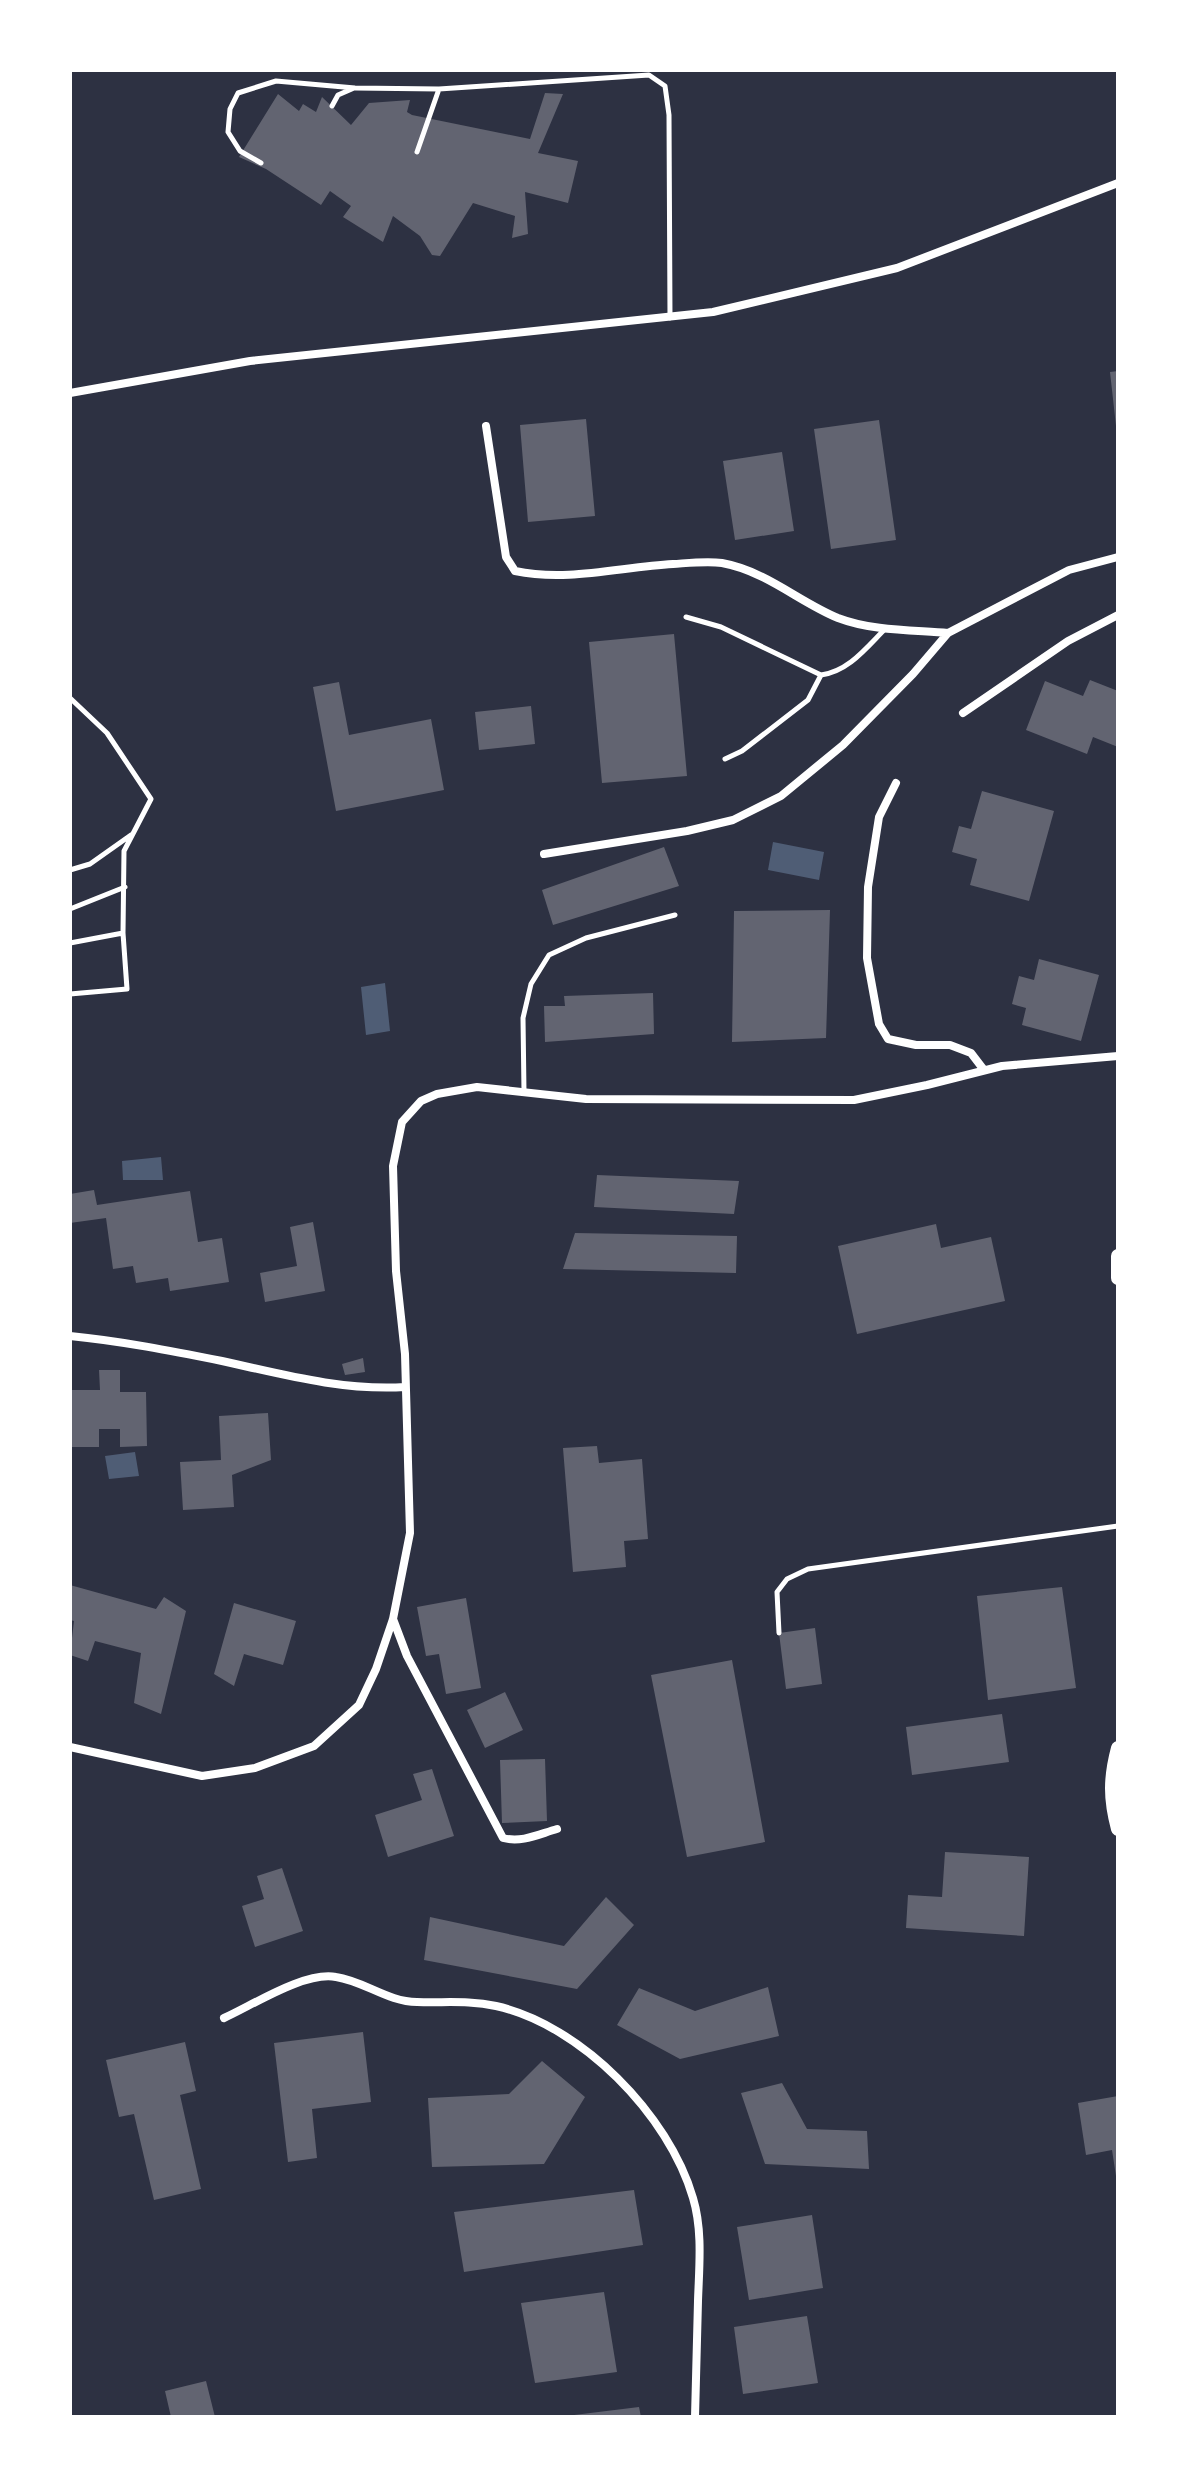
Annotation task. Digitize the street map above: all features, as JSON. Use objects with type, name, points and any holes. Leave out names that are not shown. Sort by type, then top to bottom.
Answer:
[{"type":"main road","points":[[1118,1256],[1118,1278]]},
{"type":"main road","points":[[1118,1748],[1111,1775],[1113,1812],[1118,1829]]},
{"type":"street","points":[[70,393],[250,361],[713,312],[897,268],[1118,183]]},
{"type":"street","points":[[486,426],[506,557],[515,571],[533,575],[573,575],[641,566],[721,563],[757,574],[840,618],[886,628],[948,633]]},
{"type":"street","points":[[544,854],[687,831],[733,820],[781,796],[843,745],[913,674],[948,633],[1069,570],[1118,557]]},
{"type":"street","points":[[963,713],[1068,641],[1118,615]]},
{"type":"street","points":[[896,783],[879,817],[868,887],[867,958],[879,1024],[888,1039],[916,1045],[950,1045],[971,1053],[984,1070]]},
{"type":"street","points":[[70,1747],[202,1776],[255,1768],[314,1746],[359,1705],[376,1669],[393,1619],[410,1533],[405,1354],[396,1271],[393,1166],[402,1122],[421,1101],[437,1094],[477,1087],[586,1099],[854,1100],[1002,1066],[1118,1056]]},
{"type":"street","points":[[70,1336],[145,1346],[278,1375],[382,1388],[405,1387]]},
{"type":"street","points":[[393,1619],[407,1656],[503,1838],[527,1838],[557,1829]]},
{"type":"street","points":[[224,2018],[307,1979],[336,1976],[414,2002],[462,2000],[498,2006],[547,2024],[584,2049],[619,2079],[650,2117],[675,2155],[693,2199],[700,2242],[695,2417]]},
{"type":"lane","points":[[261,163],[240,151],[228,132],[230,109],[238,93],[276,81],[355,88],[439,89],[649,75],[665,86],[669,115],[670,318]]},
{"type":"lane","points":[[332,106],[338,95],[355,88]]},
{"type":"lane","points":[[417,152],[439,89]]},
{"type":"lane","points":[[686,617],[721,627],[821,675],[837,673],[886,628]]},
{"type":"lane","points":[[725,759],[742,751],[808,700],[821,675]]},
{"type":"lane","points":[[524,1093],[523,1018],[531,984],[549,955],[586,938],[675,915]]},
{"type":"lane","points":[[779,1633],[777,1592],[787,1579],[808,1569],[1118,1526]]},
{"type":"path","points":[[70,698],[107,733],[151,799],[124,851],[123,933],[127,989],[70,994]]},
{"type":"path","points":[[70,870],[90,864],[132,834]]},
{"type":"path","points":[[70,909],[125,887]]},
{"type":"path","points":[[70,943],[123,933]]},
{"type":"water","points":[[773,842],[824,852],[819,880],[768,870]]},
{"type":"water","points":[[385,983],[390,1031],[366,1035],[361,987]]},
{"type":"water","points":[[161,1157],[163,1180],[123,1180],[122,1161]]},
{"type":"water","points":[[135,1452],[139,1476],[109,1479],[105,1456]]},
{"type":"building","points":[[545,93],[563,94],[538,153],[578,161],[568,203],[525,192],[528,234],[512,238],[515,216],[473,203],[440,256],[432,255],[420,236],[393,216],[383,242],[343,217],[351,206],[330,191],[321,205],[266,169],[239,157],[278,94],[299,111],[303,104],[316,112],[322,97],[351,125],[369,103],[410,100],[407,112],[412,115],[530,139]]},
{"type":"building","points":[[1118,371],[1118,426],[1116,426],[1110,372]]},
{"type":"building","points":[[586,419],[595,516],[528,522],[520,425]]},
{"type":"building","points":[[879,420],[896,540],[831,549],[814,429]]},
{"type":"building","points":[[782,452],[794,531],[735,540],[723,461]]},
{"type":"building","points":[[674,634],[687,776],[602,783],[589,642]]},
{"type":"building","points":[[1090,680],[1118,691],[1118,747],[1093,737],[1087,754],[1026,730],[1045,681],[1083,696]]},
{"type":"building","points":[[339,682],[349,735],[431,719],[444,790],[336,811],[313,687]]},
{"type":"building","points":[[531,706],[535,744],[479,750],[475,712]]},
{"type":"building","points":[[982,791],[1054,811],[1029,901],[970,885],[977,859],[952,852],[959,826],[971,829]]},
{"type":"building","points":[[664,847],[679,886],[553,925],[542,890]]},
{"type":"building","points":[[830,910],[826,1038],[732,1042],[734,911]]},
{"type":"building","points":[[1039,959],[1099,975],[1081,1041],[1022,1025],[1026,1008],[1012,1004],[1019,976],[1034,980]]},
{"type":"building","points":[[653,993],[654,1034],[545,1042],[544,1006],[565,1006],[564,996]]},
{"type":"building","points":[[597,1175],[739,1181],[734,1214],[594,1207]]},
{"type":"building","points":[[94,1190],[97,1205],[190,1191],[198,1242],[222,1238],[229,1282],[170,1291],[168,1278],[136,1283],[133,1266],[113,1269],[106,1218],[70,1223],[70,1194]]},
{"type":"building","points":[[313,1222],[325,1291],[265,1302],[260,1273],[297,1266],[290,1227]]},
{"type":"building","points":[[936,1224],[941,1248],[991,1237],[1005,1301],[857,1334],[838,1246]]},
{"type":"building","points":[[575,1233],[737,1236],[736,1273],[563,1269]]},
{"type":"building","points":[[363,1358],[365,1372],[345,1375],[342,1364]]},
{"type":"building","points":[[99,1370],[120,1370],[120,1392],[146,1392],[147,1446],[120,1447],[120,1429],[99,1429],[99,1447],[70,1447],[70,1390],[100,1390]]},
{"type":"building","points":[[268,1413],[271,1460],[232,1475],[234,1507],[183,1510],[180,1462],[221,1460],[219,1416]]},
{"type":"building","points":[[597,1446],[599,1463],[642,1459],[648,1539],[624,1541],[626,1567],[573,1572],[563,1448]]},
{"type":"building","points":[[70,1585],[156,1609],[164,1597],[186,1611],[161,1714],[134,1703],[141,1653],[95,1641],[88,1661],[70,1655],[74,1621],[70,1620]]},
{"type":"building","points":[[1062,1587],[1076,1688],[988,1700],[977,1596]]},
{"type":"building","points":[[466,1598],[481,1688],[446,1694],[439,1654],[426,1656],[417,1607]]},
{"type":"building","points":[[234,1603],[296,1621],[283,1665],[244,1654],[234,1686],[214,1674]]},
{"type":"building","points":[[815,1628],[822,1684],[786,1689],[779,1633]]},
{"type":"building","points":[[732,1660],[765,1842],[687,1857],[651,1675]]},
{"type":"building","points":[[505,1692],[523,1730],[485,1748],[467,1710]]},
{"type":"building","points":[[1002,1714],[1009,1762],[912,1775],[906,1727]]},
{"type":"building","points":[[545,1759],[547,1821],[502,1823],[500,1760]]},
{"type":"building","points":[[432,1769],[454,1836],[388,1857],[375,1815],[422,1800],[413,1774]]},
{"type":"building","points":[[945,1852],[1029,1857],[1024,1936],[906,1928],[908,1895],[942,1897]]},
{"type":"building","points":[[282,1868],[303,1931],[255,1947],[242,1906],[264,1899],[257,1876]]},
{"type":"building","points":[[606,1897],[634,1925],[577,1989],[424,1960],[430,1917],[564,1946]]},
{"type":"building","points":[[768,1987],[779,2036],[680,2059],[617,2025],[639,1988],[695,2011]]},
{"type":"building","points":[[363,2032],[371,2102],[312,2109],[317,2158],[288,2162],[274,2043]]},
{"type":"building","points":[[185,2042],[196,2091],[180,2095],[201,2189],[154,2200],[134,2114],[119,2117],[106,2060]]},
{"type":"building","points":[[542,2061],[585,2097],[544,2164],[432,2167],[428,2098],[509,2094]]},
{"type":"building","points":[[782,2083],[807,2129],[867,2131],[869,2169],[765,2164],[741,2093]]},
{"type":"building","points":[[1118,2096],[1116,2176],[1112,2150],[1086,2155],[1078,2103]]},
{"type":"building","points":[[634,2190],[643,2245],[464,2272],[454,2212]]},
{"type":"building","points":[[812,2215],[823,2288],[749,2300],[737,2227]]},
{"type":"building","points":[[604,2292],[617,2372],[535,2383],[521,2303]]},
{"type":"building","points":[[807,2316],[818,2383],[743,2394],[734,2327]]},
{"type":"building","points":[[206,2381],[215,2417],[171,2417],[165,2391]]},
{"type":"building","points":[[639,2407],[641,2417],[574,2417],[574,2415]]}]
